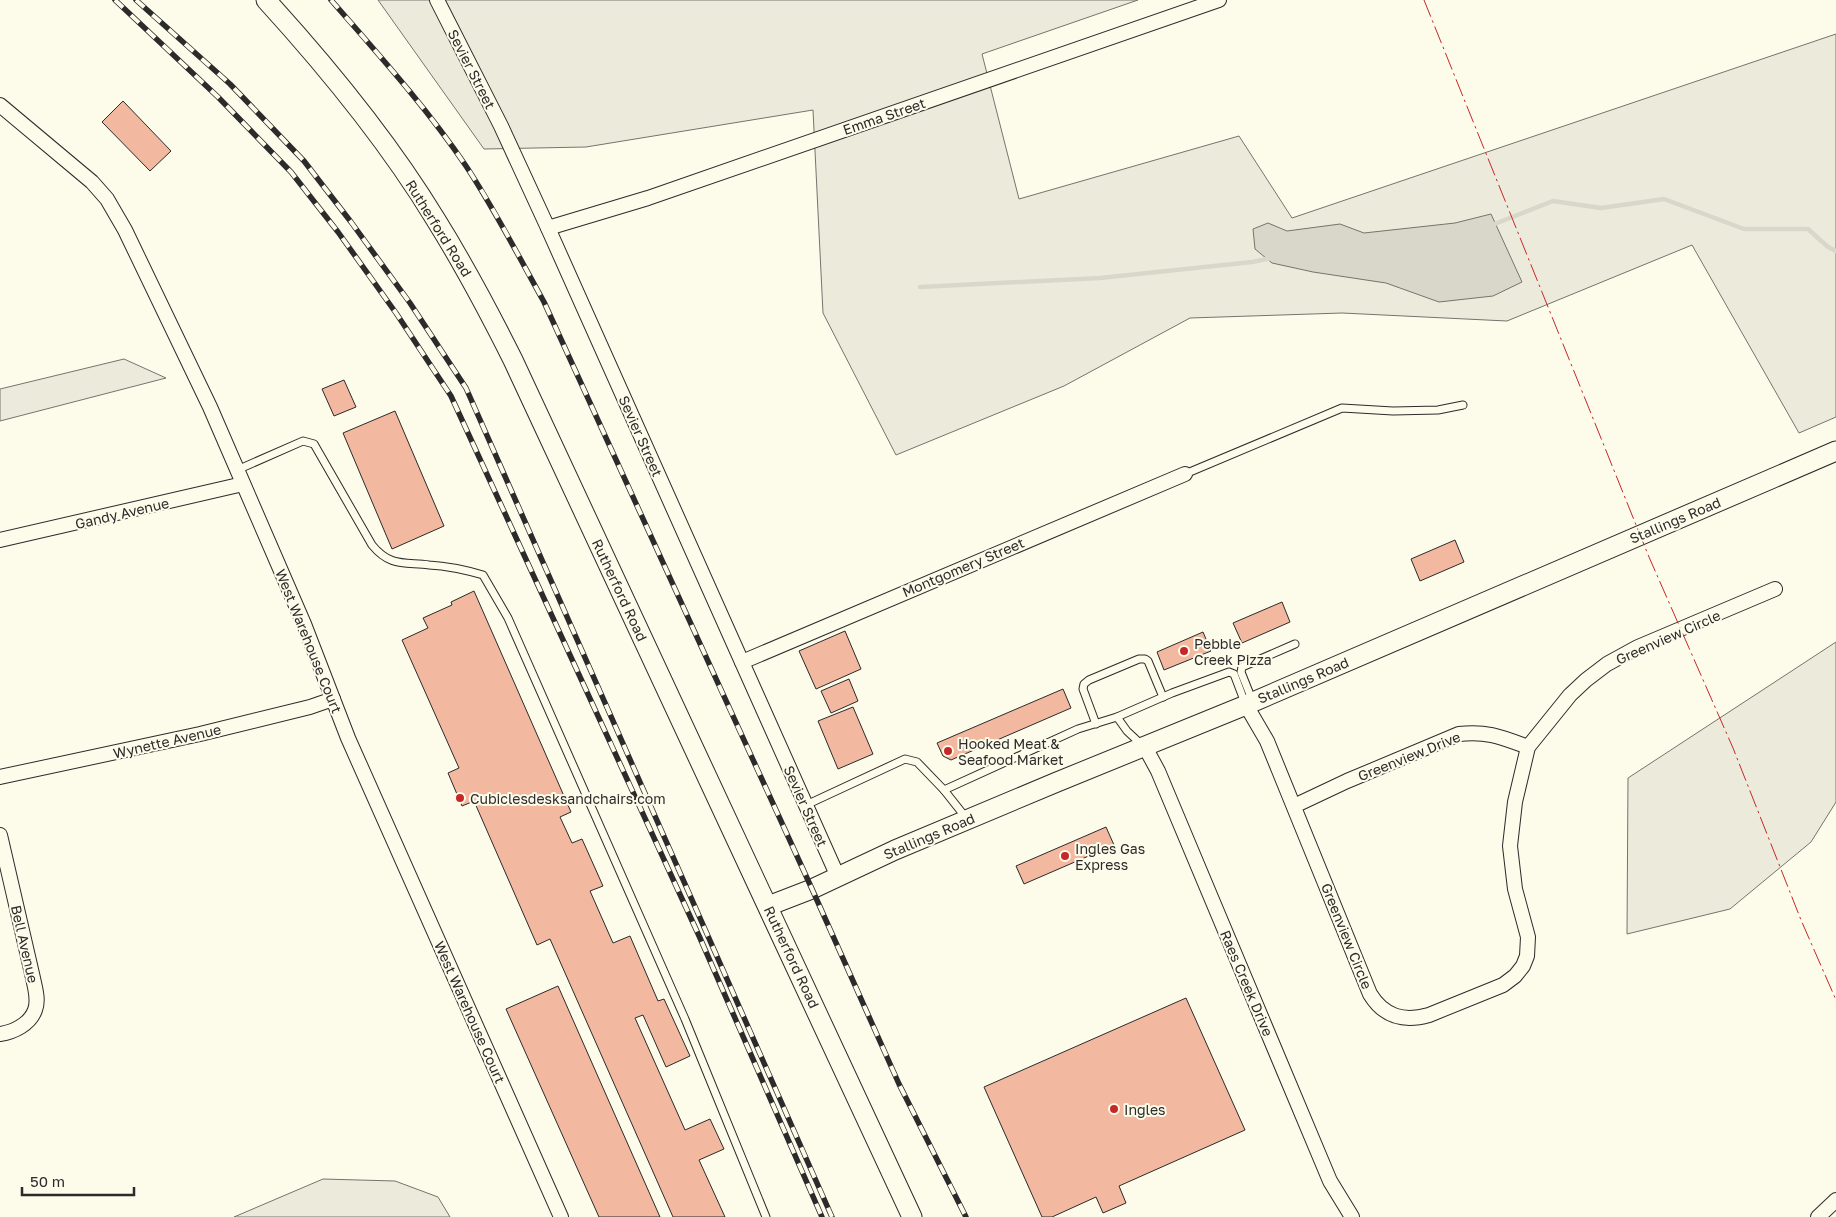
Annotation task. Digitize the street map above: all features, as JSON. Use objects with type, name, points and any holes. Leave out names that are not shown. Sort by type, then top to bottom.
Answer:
[{"type":"street","name":"Rutherford Road","points":[[266,0],[330,72],[364,115],[435,218],[474,284],[513,360],[912,1217]]},
{"type":"street","name":"Sevier Street","points":[[437,0],[501,126],[548,228],[838,877]]},
{"type":"street","name":"Emma Street","points":[[548,228],[648,198],[1219,0]]},
{"type":"street","name":"West Warehouse Court","points":[[0,105],[92,182],[115,211],[210,407],[304,624],[352,747],[561,1217]]},
{"type":"street","name":"Stallings Road","points":[[768,906],[812,889],[967,820],[1250,703],[1836,451]]},
{"type":"street","name":"Montgomery Street","points":[[742,662],[1185,474]]},
{"type":"street","name":"Gandy Avenue","points":[[0,540],[244,484]]},
{"type":"street","name":"Greenview Circle","points":[[1250,703],[1370,994],[1382,1009],[1395,1017],[1416,1019],[1503,985],[1515,976],[1523,966],[1527,956],[1528,937],[1515,889],[1510,846],[1514,802],[1528,747],[1570,695],[1607,664],[1638,648],[1775,589]]},
{"type":"street","name":"Wynette Avenue","points":[[0,777],[200,734],[310,707],[334,699]]},
{"type":"street","name":"Greenview Drive","points":[[1294,806],[1347,781],[1459,734],[1489,733],[1528,747]]},
{"type":"street","name":"Raes Creek Drive","points":[[1145,747],[1161,779],[1330,1181],[1352,1217]]},
{"type":"street","name":"Bell Avenue","points":[[0,836],[33,978],[36,1000],[35,1011],[24,1024],[8,1033],[0,1034]]},
{"type":"street","points":[[1818,1217],[1836,1200]]},
{"type":"lane","points":[[1185,474],[1342,408],[1393,411],[1438,410],[1463,405]]},
{"type":"lane","points":[[237,470],[303,441],[307,441],[314,444],[379,554],[400,563],[428,564],[468,570],[483,575],[508,618],[685,1018],[766,1217]]},
{"type":"lane","points":[[1250,703],[1241,672],[1242,667],[1295,644]]},
{"type":"lane","points":[[1096,724],[1083,689],[1084,684],[1089,680],[1139,659],[1148,661],[1163,697]]},
{"type":"lane","points":[[944,790],[1078,729],[1117,717],[1229,672],[1234,674],[1250,703]]},
{"type":"lane","points":[[1117,717],[1126,731],[1145,747]]},
{"type":"lane","points":[[806,805],[905,759],[917,762],[944,790],[967,820]]},
{"type":"shaded area","points":[[378,0],[1138,0],[982,54],[1019,199],[1239,136],[1292,218],[1836,34],[1836,417],[1799,433],[1692,245],[1507,321],[1342,313],[1190,318],[1064,386],[896,455],[823,313],[813,110],[586,147],[484,149]]},
{"type":"shaded area","points":[[1491,214],[1522,282],[1493,296],[1439,302],[1386,283],[1313,272],[1272,263],[1255,249],[1253,229],[1268,223],[1287,231],[1340,224],[1364,233],[1455,223]]},
{"type":"shaded area","points":[[124,359],[166,378],[0,421],[0,389]]},
{"type":"shaded area","points":[[1836,642],[1836,802],[1811,842],[1730,909],[1627,934],[1628,778]]},
{"type":"shaded area","points":[[323,1179],[395,1181],[438,1197],[450,1217],[234,1217]]},
{"type":"building","points":[[123,101],[171,151],[150,171],[102,122]]},
{"type":"building","points":[[344,380],[356,407],[334,416],[322,389]]},
{"type":"building","points":[[395,411],[444,526],[392,549],[343,433]]},
{"type":"building","points":[[1455,540],[1464,562],[1420,581],[1411,559]]},
{"type":"building","points":[[474,591],[571,812],[560,817],[572,843],[582,839],[603,886],[590,891],[613,943],[630,936],[658,1001],[664,999],[690,1056],[666,1067],[643,1015],[635,1018],[685,1130],[710,1119],[724,1149],[699,1160],[725,1217],[673,1217],[550,939],[537,945],[474,801],[462,806],[448,773],[459,768],[402,640],[428,628],[423,618],[452,605],[451,602]]},
{"type":"building","points":[[1282,602],[1290,622],[1242,643],[1233,623]]},
{"type":"building","points":[[845,631],[861,669],[816,689],[799,651]]},
{"type":"building","name":"Pebble Creek Pizza","points":[[1203,632],[1211,651],[1164,670],[1157,652]]},
{"type":"building","points":[[849,679],[858,701],[831,713],[821,691]]},
{"type":"building","points":[[1063,689],[1071,708],[951,760],[943,756],[937,743]]},
{"type":"building","points":[[853,707],[873,754],[838,769],[818,721]]},
{"type":"building","name":"Ingles Gas Express","points":[[1106,827],[1114,845],[1024,884],[1016,866]]},
{"type":"building","points":[[558,986],[660,1217],[599,1217],[506,1009]]},
{"type":"building","name":"Ingles","points":[[1186,998],[1245,1130],[1119,1186],[1126,1203],[1103,1213],[1096,1197],[1052,1217],[1042,1217],[984,1087]]},
{"type":"waterway","points":[[1492,225],[1553,201],[1601,208],[1664,199],[1744,229],[1808,229],[1828,247],[1836,251]]},
{"type":"waterway","points":[[920,287],[1100,278],[1252,262],[1272,258]]},
{"type":"railway","points":[[115,0],[218,97],[291,172],[338,232],[396,313],[451,396],[700,938],[822,1217]]},
{"type":"railway","points":[[136,0],[230,84],[304,161],[410,303],[466,388],[832,1217]]},
{"type":"railway","points":[[331,0],[401,81],[451,144],[487,199],[544,302],[899,1084],[966,1217]]},
{"type":"power","points":[[1424,0],[1649,557],[1733,748],[1801,920],[1836,1000]]},
{"type":"place","name":"Pebble Creek Pizza","points":[[1184,651]]},
{"type":"place","name":"Hooked Meat & Seafood Market","points":[[948,751]]},
{"type":"place","name":"Cubiclesdesksandchairs.com","points":[[460,798]]},
{"type":"place","name":"Ingles Gas Express","points":[[1065,856]]},
{"type":"place","name":"Ingles","points":[[1114,1109]]}]
